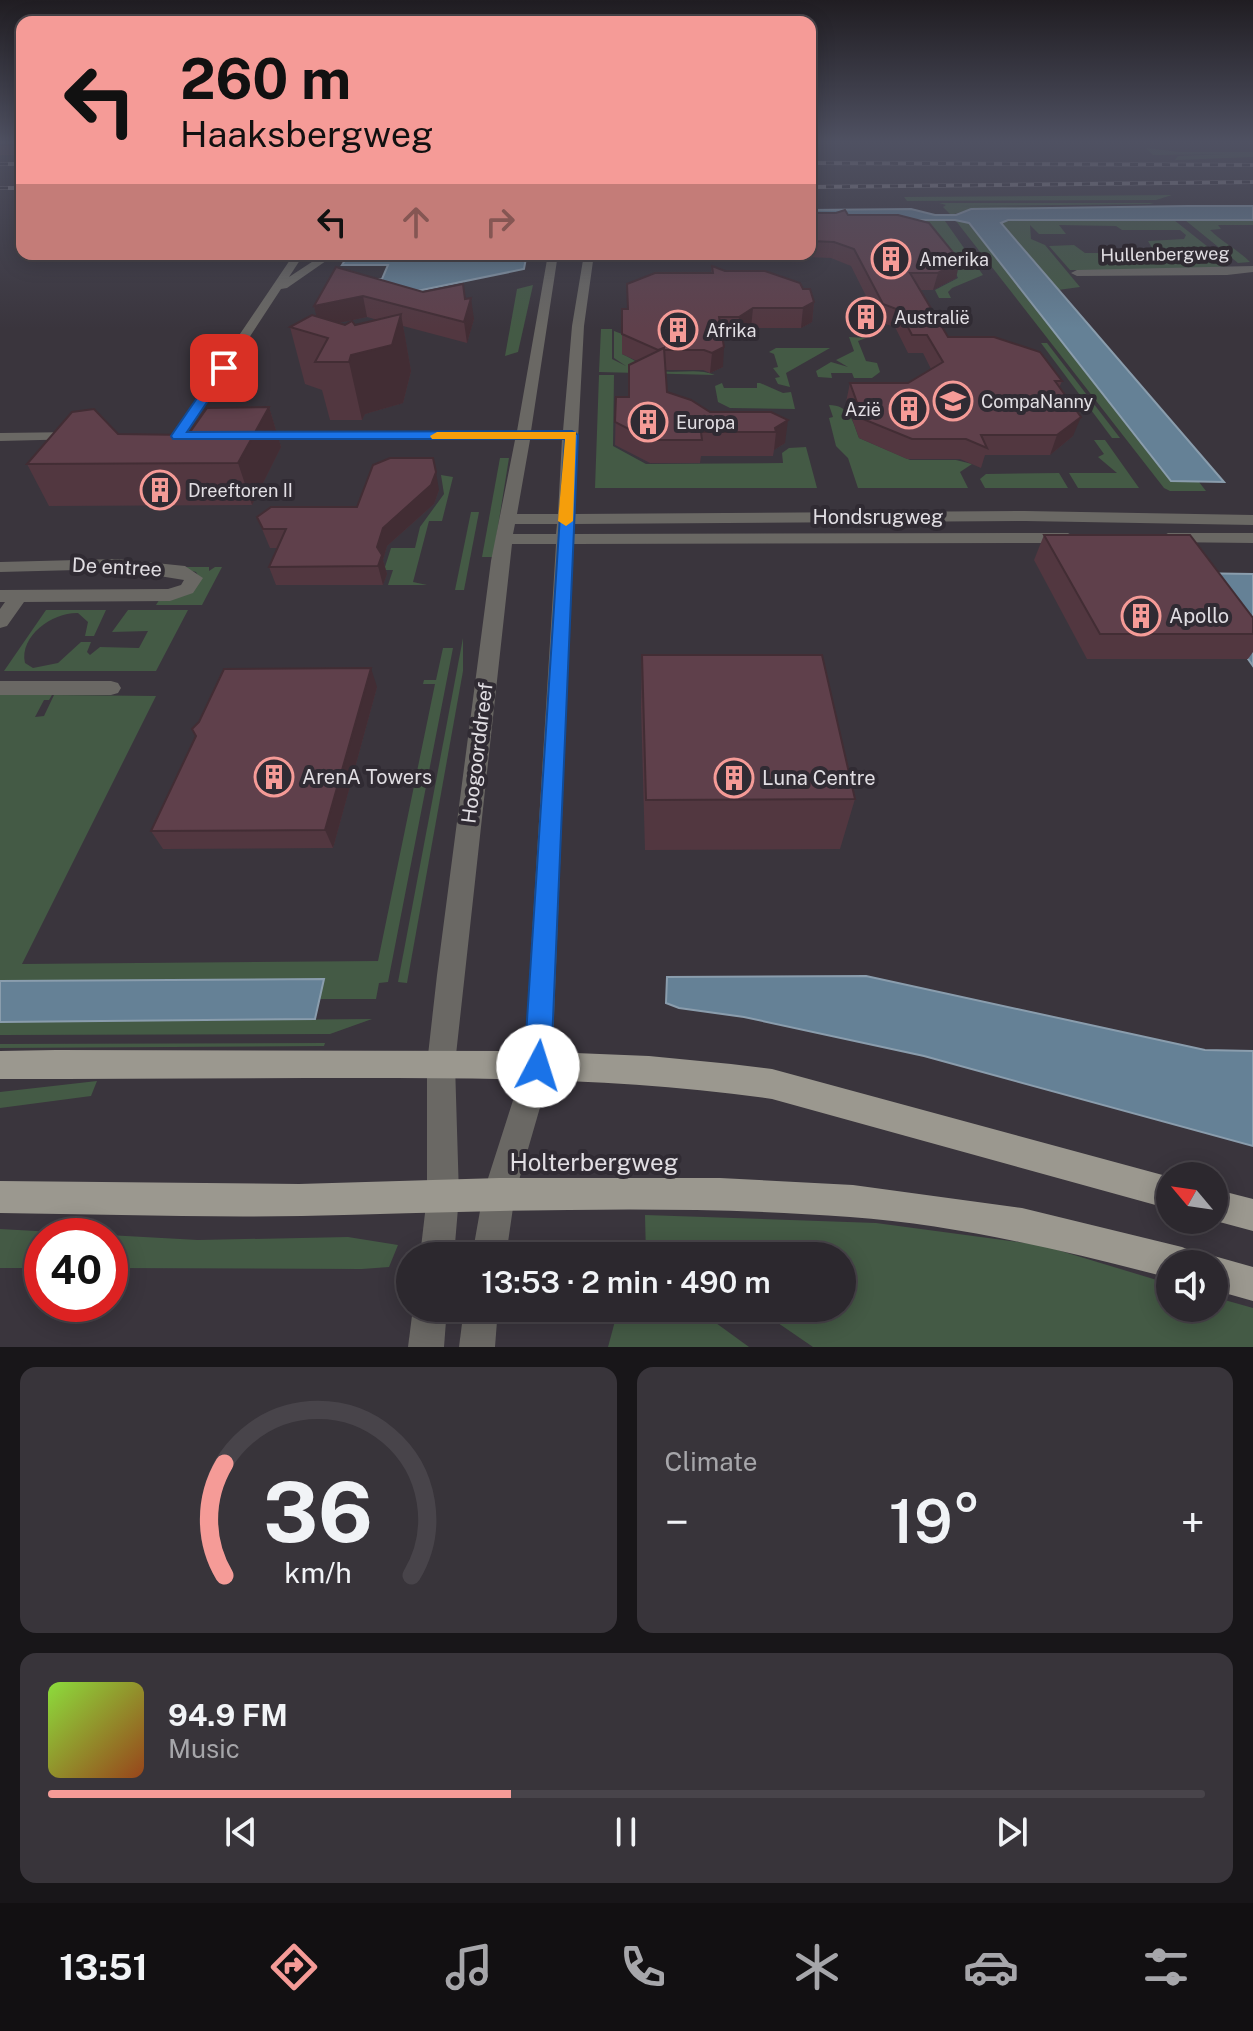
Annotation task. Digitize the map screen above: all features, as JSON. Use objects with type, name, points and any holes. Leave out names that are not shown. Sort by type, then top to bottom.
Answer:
[{"type":"main road","points":[[0,1065],[373,1062],[664,1071],[772,1084],[1156,1189]]},
{"type":"main road","name":"Holterbergweg","points":[[0,1197],[299,1200],[345,1196],[720,1194],[853,1201],[1022,1224],[1156,1258]]},
{"type":"main road","points":[[1228,1209],[1253,1215]]},
{"type":"main road","points":[[1228,1277],[1253,1284]]},
{"type":"street","points":[[204,436],[170,436],[276,291],[295,260]]},
{"type":"street","points":[[276,291],[294,275],[323,260]]},
{"type":"street","name":"Hoogoorddreef","points":[[438,1242],[443,1196],[441,1064],[505,529],[546,311],[552,260]]},
{"type":"street","points":[[491,1242],[499,1194],[538,1066],[565,529],[578,326],[588,260]]},
{"type":"street","points":[[1234,267],[1253,282]]},
{"type":"street","name":"Hullenbergweg","points":[[1077,273],[1234,267],[1253,269]]},
{"type":"street","points":[[230,436],[572,435]]},
{"type":"street","points":[[0,437],[85,436]]},
{"type":"street","name":"Hondsrugweg","points":[[565,529],[1025,516],[1253,520]]},
{"type":"street","name":"Hondsrugweg","points":[[505,529],[1081,538]]},
{"type":"street","points":[[1143,538],[1253,538]]},
{"type":"street","name":"De entree","points":[[0,567],[116,564],[185,572],[194,578],[187,589],[170,595],[10,596],[0,622]]},
{"type":"street","points":[[0,688],[111,688]]},
{"type":"street","points":[[426,1347],[429,1322]]},
{"type":"street","points":[[477,1347],[480,1322]]},
{"type":"green space","points":[[939,203],[1150,203],[1154,204],[957,206],[1159,208],[971,209],[951,215],[943,207],[946,205]]},
{"type":"green space","points":[[1008,220],[1174,220],[1222,258],[1220,261],[1229,270],[1070,270],[1049,246],[1074,245],[1085,253],[1155,253],[1148,241],[1184,239],[1186,235],[1180,230],[1059,225],[1066,234],[1039,234],[1030,225],[1031,239],[1045,245],[1080,287],[1058,290],[1001,224]]},
{"type":"green space","points":[[1185,220],[1253,220],[1253,225],[1218,225],[1221,229],[1210,230],[1250,262],[1238,263]]},
{"type":"green space","points":[[894,221],[945,221],[983,275],[952,288],[948,292],[951,298],[939,298],[935,290],[958,278],[952,265],[961,262]]},
{"type":"green space","points":[[956,221],[969,223],[988,245],[1171,481],[1199,482],[1206,491],[1170,491],[1164,488]]},
{"type":"green space","points":[[533,285],[518,352],[505,356],[517,289]]},
{"type":"green space","points":[[601,329],[612,329],[612,359],[626,366],[614,358],[614,331],[622,334],[622,354],[648,367],[715,375],[599,372]]},
{"type":"green space","points":[[849,337],[866,338],[858,341],[866,361],[877,363],[880,372],[872,378],[854,378],[852,373],[831,373],[832,378],[818,377],[816,371],[831,362],[848,367],[836,360],[854,351]]},
{"type":"green space","points":[[1041,343],[1047,343],[1120,438],[1112,438]]},
{"type":"green space","points":[[776,348],[830,348],[786,373],[790,387],[778,384],[775,378],[780,377],[773,368],[778,367],[774,354],[769,352]]},
{"type":"green space","points":[[599,375],[614,375],[613,446],[646,464],[783,463],[782,453],[789,448],[806,447],[817,488],[595,488]]},
{"type":"green space","points":[[722,383],[724,388],[757,388],[757,383],[760,383],[783,393],[791,392],[795,409],[730,408],[718,402],[715,386]]},
{"type":"green space","points":[[829,405],[846,411],[859,438],[910,460],[956,460],[972,464],[960,472],[968,488],[858,488],[848,458],[836,446]]},
{"type":"green space","points":[[1094,440],[1105,440],[1139,488],[1078,488],[1069,473],[1117,473],[1098,457],[1104,454]]},
{"type":"green space","points":[[500,458],[509,458],[493,557],[482,557]]},
{"type":"green space","points":[[1059,473],[1068,488],[985,488],[980,479],[986,474]]},
{"type":"green space","points":[[441,475],[453,477],[442,521],[429,521],[413,582],[427,585],[388,585],[393,570],[384,570],[391,548],[415,548],[420,527],[444,494]]},
{"type":"green space","points":[[471,512],[479,512],[464,590],[455,590]]},
{"type":"green space","points":[[178,567],[209,567],[209,571],[222,567],[202,605],[156,605],[161,597],[200,579],[196,572]]},
{"type":"green space","points":[[46,610],[106,610],[94,636],[85,636],[88,622],[78,613],[59,616],[40,627],[27,643],[25,653],[25,663],[33,668],[58,663],[81,642],[91,642],[87,652],[90,655],[100,647],[139,648],[148,631],[112,632],[128,610],[188,610],[156,671],[4,671]]},
{"type":"green space","points":[[463,638],[463,671],[407,983],[398,982]]},
{"type":"green space","points":[[443,648],[453,648],[388,982],[379,983],[376,999],[319,999],[323,979],[0,981],[0,695],[52,695],[49,700],[44,700],[35,717],[44,716],[54,695],[156,696],[22,964],[378,961],[435,684],[423,684],[424,680],[436,680]]},
{"type":"green space","points":[[372,1019],[330,1034],[0,1035],[0,1022]]},
{"type":"green space","points":[[325,1043],[324,1046],[0,1048],[0,1044]]},
{"type":"green space","points":[[97,1081],[91,1096],[0,1108],[0,1092]]},
{"type":"green space","points":[[645,1215],[876,1223],[1041,1245],[1156,1280],[1156,1322],[1228,1322],[1228,1301],[1253,1308],[1253,1347],[813,1347],[776,1322],[856,1322],[856,1242],[646,1242]]},
{"type":"green space","points":[[0,1229],[24,1230],[24,1268],[0,1268]]},
{"type":"green space","points":[[128,1236],[198,1240],[348,1237],[396,1245],[389,1267],[128,1268]]},
{"type":"green space","points":[[615,1322],[715,1322],[749,1347],[608,1347]]},
{"type":"water","points":[[1253,206],[1253,220],[1008,220],[1001,223],[1224,482],[1171,481],[969,223],[955,220],[816,220],[816,210],[911,209],[935,215],[956,215],[971,209]]},
{"type":"water","points":[[345,260],[526,260],[524,269],[383,298],[356,280],[382,279],[388,265],[342,265]]},
{"type":"water","points":[[1186,573],[1253,574],[1253,666],[1248,659]]},
{"type":"water","points":[[866,976],[1205,1050],[1253,1051],[1253,1146],[924,1056],[666,1003],[667,977]]},
{"type":"water","points":[[324,979],[315,1019],[0,1022],[0,981]]},
{"type":"building","points":[[845,210],[848,215],[898,215],[929,223],[960,261],[938,273],[910,273],[948,337],[994,337],[1040,352],[1062,381],[1055,381],[1081,417],[1057,435],[981,435],[987,448],[966,439],[912,439],[863,419],[850,383],[908,383],[943,362],[927,335],[912,335],[899,310],[883,304],[854,249],[834,242],[816,241],[816,213]]},
{"type":"building","points":[[712,266],[725,271],[765,271],[800,283],[803,289],[810,289],[814,302],[803,308],[753,308],[739,317],[719,317],[724,347],[712,353],[704,350],[658,350],[622,334],[622,309],[628,309],[627,284],[655,273],[713,273]]},
{"type":"building","points":[[336,267],[423,292],[463,284],[465,299],[471,298],[464,322],[363,296],[314,306]]},
{"type":"building","points":[[401,314],[392,345],[351,355],[349,362],[315,362],[328,338],[290,327],[312,315],[345,325],[352,321],[355,325]]},
{"type":"building","points":[[664,348],[667,392],[691,400],[710,412],[771,412],[788,420],[775,428],[776,432],[701,432],[702,440],[650,440],[615,422],[616,397],[629,397],[629,365]]},
{"type":"building","points":[[269,407],[238,463],[27,464],[72,412],[94,409],[118,434],[188,435],[207,408]]},
{"type":"building","points":[[390,458],[433,458],[436,472],[431,485],[383,528],[377,547],[382,555],[378,566],[269,567],[286,529],[263,529],[257,517],[271,507],[357,507],[373,465]]},
{"type":"building","name":"Apollo","points":[[1044,535],[1190,535],[1253,618],[1253,634],[1100,634]]},
{"type":"building","points":[[642,655],[822,655],[855,799],[646,800]]},
{"type":"building","name":"ArenA Towers","points":[[371,668],[325,830],[151,831],[196,736],[192,729],[199,722],[224,669]]},
{"type":"slow traffic","points":[[437,436],[572,435],[566,521]]},
{"type":"place","name":"Amerika","points":[[891,259]]},
{"type":"place","name":"Australië","points":[[866,317]]},
{"type":"place","name":"Afrika","points":[[678,330]]},
{"type":"place","name":"CompaNanny","points":[[953,401]]},
{"type":"place","name":"Azië","points":[[909,409]]},
{"type":"place","name":"Europa","points":[[648,422]]},
{"type":"place","name":"Dreeftoren II","points":[[160,490]]},
{"type":"place","name":"Apollo","points":[[1141,616]]},
{"type":"place","name":"ArenA Towers","points":[[274,777]]},
{"type":"place","name":"Luna Centre","points":[[734,778]]},
{"type":"route","points":[[224,368],[178,436],[572,435],[538,1066]]}]
